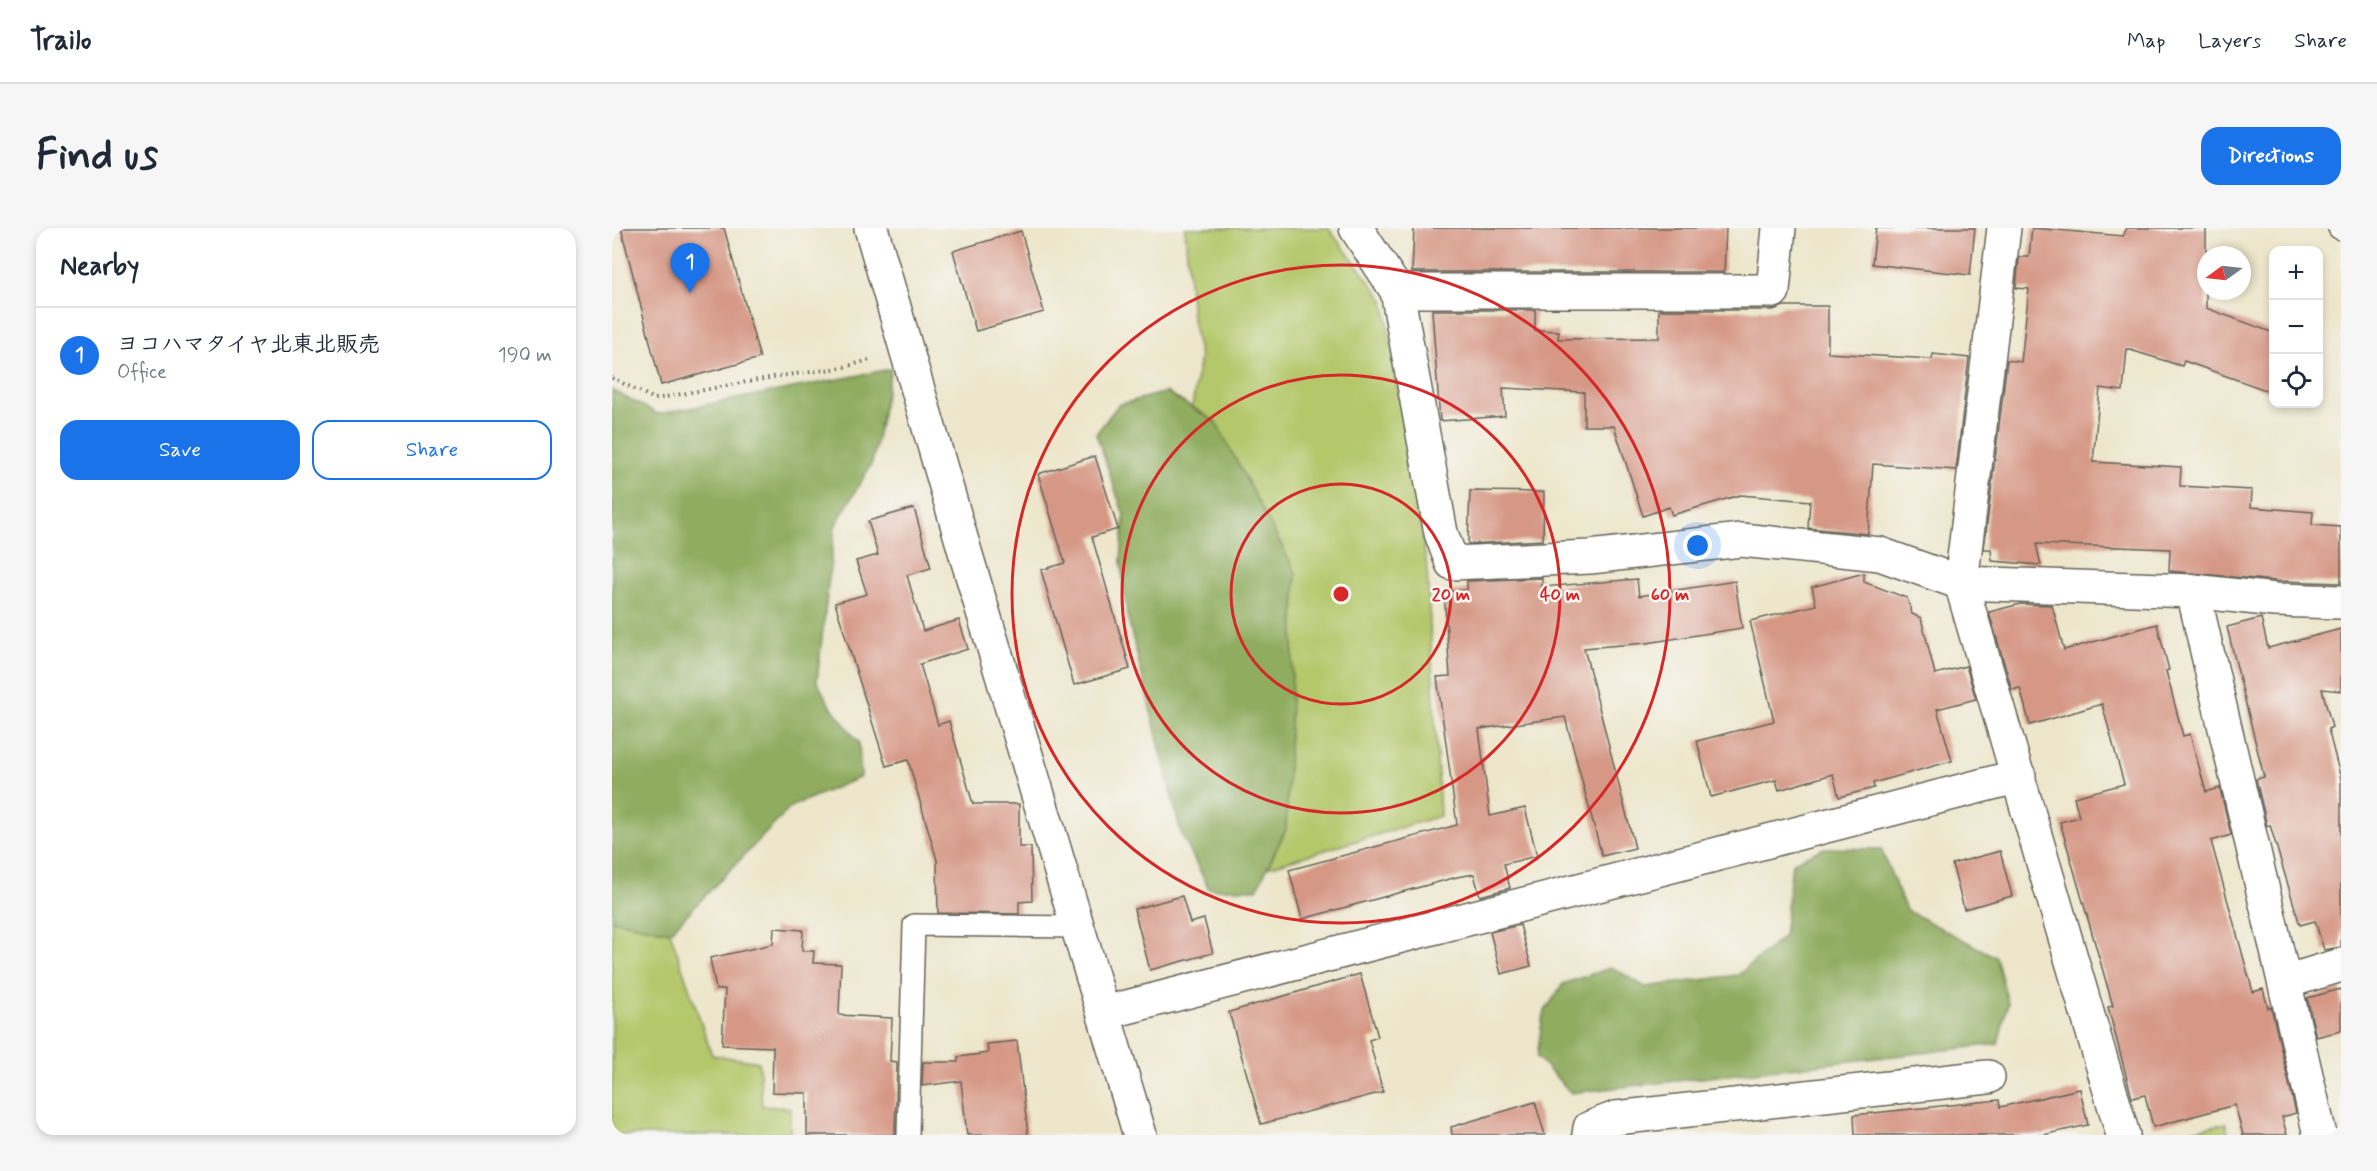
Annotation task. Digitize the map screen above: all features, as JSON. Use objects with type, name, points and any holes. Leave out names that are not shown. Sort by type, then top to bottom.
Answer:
[{"type":"street","points":[[872,228],[966,555],[1140,1135]]},
{"type":"street","points":[[1356,228],[1398,291],[1442,533],[1452,563],[1590,557],[1740,540],[1880,554],[1961,583],[2193,591],[2275,600],[2341,602]]},
{"type":"street","points":[[1398,291],[1773,291],[1779,228]]},
{"type":"street","points":[[2004,228],[1961,583],[2124,1135]]},
{"type":"street","points":[[2193,591],[2320,1135]]},
{"type":"street","points":[[1104,1013],[2019,777]]},
{"type":"street","points":[[2284,982],[2341,965]]},
{"type":"street","points":[[1588,1135],[1590,1128],[1616,1118],[1988,1077]]},
{"type":"lane","points":[[908,1135],[914,925],[1078,927]]},
{"type":"path","points":[[612,378],[655,399],[778,376],[841,368],[908,349]]},
{"type":"green space","points":[[1185,228],[1328,228],[1384,300],[1427,567],[1440,816],[1268,867],[1286,829],[1287,761],[1216,422],[1192,407],[1200,357],[1192,319]]},
{"type":"green space","points":[[891,369],[872,463],[835,526],[817,681],[829,704],[859,743],[861,777],[792,806],[670,932],[612,920],[612,390],[658,414]]},
{"type":"green space","points":[[1166,392],[1216,422],[1296,573],[1286,829],[1257,889],[1209,889],[1181,833],[1127,615],[1121,562],[1124,515],[1096,434],[1118,405]]},
{"type":"green space","points":[[1824,848],[1881,849],[1906,910],[1996,957],[2008,1003],[1998,1044],[1571,1093],[1537,1057],[1543,1014],[1563,984],[1612,967],[1645,987],[1738,975],[1784,936],[1792,863]]},
{"type":"green space","points":[[612,920],[670,932],[712,1055],[759,1062],[762,1106],[790,1108],[790,1135],[612,1135]]},
{"type":"green space","points":[[2226,1123],[2228,1135],[2170,1135]]},
{"type":"building","points":[[621,228],[724,228],[760,358],[661,385]]},
{"type":"building","points":[[1414,228],[1726,228],[1724,272],[1412,272]]},
{"type":"building","points":[[1876,228],[1975,228],[1970,275],[1872,264]]},
{"type":"building","points":[[2032,228],[2123,236],[2127,228],[2206,228],[2206,246],[2197,246],[2197,300],[2206,300],[2206,308],[2269,331],[2269,391],[2184,361],[2182,366],[2127,349],[2123,391],[2100,388],[2093,462],[2181,467],[2180,486],[2252,490],[2251,507],[2313,512],[2312,525],[2341,527],[2341,583],[2276,581],[2169,571],[2170,549],[2036,544],[2041,565],[1992,561],[1991,549],[1984,549],[2007,360],[2021,362],[2029,289],[2016,288],[2019,257],[2029,257]]},
{"type":"building","points":[[1021,231],[1044,312],[976,331],[953,251]]},
{"type":"building","points":[[1784,306],[1828,306],[1828,353],[1932,359],[1933,354],[1969,358],[1956,470],[1873,464],[1868,534],[1808,528],[1810,501],[1740,495],[1672,515],[1669,507],[1643,516],[1614,426],[1584,426],[1584,392],[1503,388],[1505,416],[1440,421],[1432,310],[1535,310],[1535,330],[1559,331],[1558,339],[1659,338],[1659,310],[1773,310]]},
{"type":"building","points":[[1095,456],[1118,529],[1092,537],[1130,669],[1074,685],[1041,570],[1065,563],[1038,474]]},
{"type":"building","points":[[1470,491],[1544,492],[1543,540],[1468,544]]},
{"type":"building","points":[[914,508],[931,568],[907,575],[923,631],[959,620],[968,649],[920,664],[938,725],[949,721],[973,804],[1019,804],[1019,847],[1031,847],[1032,901],[1019,902],[1019,914],[938,913],[937,860],[908,760],[886,766],[835,603],[867,594],[856,561],[878,555],[868,521]]},
{"type":"building","points":[[1864,573],[1864,582],[1907,598],[1912,614],[1921,618],[1935,674],[1966,666],[1976,699],[1937,709],[1952,761],[1873,783],[1874,788],[1839,797],[1833,774],[1779,790],[1776,780],[1711,797],[1697,741],[1774,721],[1750,621],[1816,605],[1812,587]]},
{"type":"building","points":[[1542,578],[1542,587],[1637,579],[1639,596],[1735,581],[1742,628],[1647,643],[1584,648],[1635,848],[1602,856],[1565,717],[1479,729],[1490,816],[1525,808],[1537,856],[1504,864],[1510,888],[1480,896],[1474,874],[1302,919],[1289,870],[1457,825],[1437,677],[1450,676],[1444,592],[1467,590],[1467,581]]},
{"type":"building","points":[[2020,604],[2052,605],[2064,650],[2157,624],[2169,670],[2166,671],[2183,736],[2190,734],[2206,792],[2220,788],[2231,835],[2211,841],[2253,992],[2263,989],[2268,1008],[2271,1007],[2296,1113],[2282,1117],[2287,1135],[2243,1135],[2235,1105],[2153,1127],[2145,1095],[2132,1098],[2108,1007],[2113,1006],[2060,822],[2079,817],[2074,797],[2124,784],[2102,704],[2030,725],[2020,688],[2012,690],[1989,612]]},
{"type":"building","points":[[2261,618],[2268,648],[2341,629],[2341,691],[2322,689],[2332,727],[2328,729],[2341,779],[2341,947],[2324,950],[2315,921],[2300,925],[2270,825],[2267,826],[2256,779],[2264,777],[2227,627]]},
{"type":"building","points":[[2000,851],[2012,896],[1964,909],[1952,864]]},
{"type":"building","points":[[1182,896],[1190,923],[1204,919],[1213,953],[1150,970],[1134,909]]},
{"type":"building","points":[[1520,925],[1531,966],[1501,974],[1490,932]]},
{"type":"building","points":[[774,928],[803,930],[802,951],[814,951],[813,963],[841,964],[839,1015],[892,1018],[890,1061],[897,1062],[895,1135],[807,1135],[807,1093],[772,1092],[773,1047],[722,1045],[725,989],[716,990],[710,958],[773,944]]},
{"type":"building","points":[[1360,974],[1378,1037],[1369,1040],[1383,1092],[1261,1124],[1229,1012]]},
{"type":"building","points":[[2341,989],[2341,1031],[2316,1037],[2307,998]]},
{"type":"building","points":[[1017,1041],[1028,1135],[967,1135],[961,1081],[922,1086],[923,1062],[958,1062],[958,1057],[988,1053],[987,1044]]},
{"type":"building","points":[[2080,1089],[2088,1125],[2043,1135],[1855,1135],[1854,1115],[1999,1100],[2000,1107]]},
{"type":"building","points":[[1535,1102],[1545,1135],[1452,1135],[1451,1127]]},
{"type":"place","name":"ヨコハマタイヤ北東北販売","points":[[690,293]]}]
